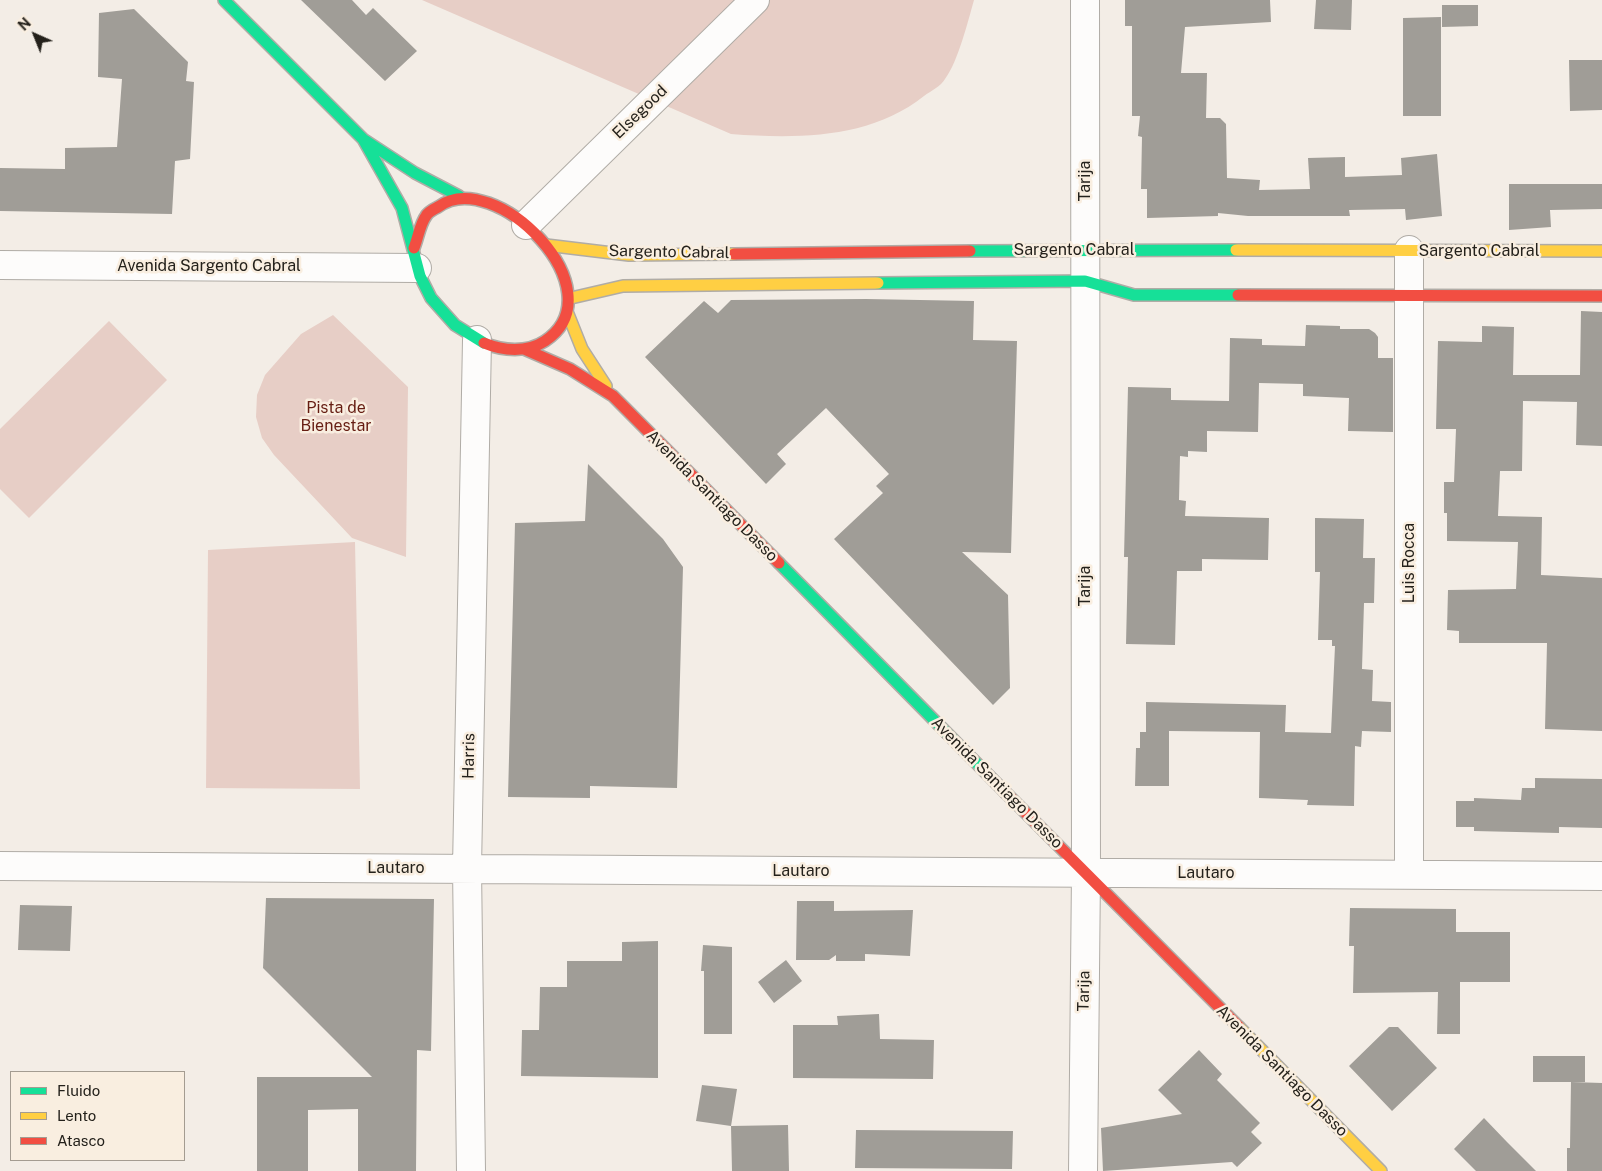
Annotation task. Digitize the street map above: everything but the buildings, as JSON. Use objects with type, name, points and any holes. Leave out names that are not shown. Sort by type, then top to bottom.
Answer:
[{"type":"main road","name":"Avenida Santiago Dasso","points":[[224,0],[363,139],[415,173],[458,196],[478,199],[493,205],[526,225],[546,245],[567,282],[571,298],[568,314],[560,328],[549,339],[524,349]]},
{"type":"main road","name":"Avenida Santiago Dasso","points":[[363,139],[396,194],[407,219],[424,287],[457,326],[476,340],[490,346],[524,349],[547,356],[613,396]]},
{"type":"main road","points":[[416,258],[417,229],[426,214],[442,202],[458,196]]},
{"type":"main road","name":"Sargento Cabral","points":[[546,245],[629,255],[1085,250],[1602,251]]},
{"type":"main road","name":"Sargento Cabral","points":[[571,298],[623,286],[1085,282],[1134,295],[1409,294],[1602,296]]},
{"type":"main road","name":"Avenida Santiago Dasso","points":[[568,314],[582,349],[613,396],[1381,1171]]},
{"type":"street","name":"Elsegood","points":[[526,225],[755,0]]},
{"type":"street","name":"Tarija","points":[[1083,1171],[1086,873],[1085,0]]},
{"type":"street","name":"Luis Rocca","points":[[1409,250],[1409,875]]},
{"type":"street","name":"Avenida Sargento Cabral","points":[[0,265],[416,258]]},
{"type":"street","name":"Harris","points":[[471,1171],[467,868],[476,340]]},
{"type":"street","name":"Lautaro","points":[[0,866],[1602,876]]},
{"type":"green space","points":[[422,0],[974,0],[962,41],[950,72],[936,88],[903,110],[880,121],[832,133],[807,136],[756,136],[731,134]]},
{"type":"green space","name":"Pista de Bienestar","points":[[333,315],[408,387],[406,557],[352,538],[274,455],[262,438],[256,417],[257,395],[265,375],[301,334]]},
{"type":"green space","points":[[109,321],[167,380],[29,518],[0,489],[0,429]]},
{"type":"green space","points":[[355,542],[360,789],[206,788],[208,550]]},
{"type":"traffic: fast","points":[[224,0],[363,139],[415,173],[459,196]]},
{"type":"traffic: fast","points":[[363,139],[402,208],[420,276],[431,298],[455,325],[484,343]]},
{"type":"traffic: fast","points":[[970,251],[1236,250]]},
{"type":"traffic: fast","points":[[878,283],[1085,281],[1134,295],[1238,295]]},
{"type":"traffic: fast","points":[[779,563],[1005,792]]},
{"type":"traffic: slow","points":[[546,245],[629,255],[734,254]]},
{"type":"traffic: slow","points":[[1236,250],[1602,251]]},
{"type":"traffic: slow","points":[[571,298],[623,286],[878,283]]},
{"type":"traffic: slow","points":[[568,314],[582,349],[606,386]]},
{"type":"traffic: slow","points":[[1239,1027],[1381,1171]]},
{"type":"traffic: jam","points":[[414,248],[422,223],[428,213],[438,207],[462,199],[489,203],[516,218],[541,240],[559,266],[568,293],[564,319],[545,341],[531,348],[515,350],[499,348],[484,343]]},
{"type":"traffic: jam","points":[[734,254],[970,251]]},
{"type":"traffic: jam","points":[[1238,295],[1602,296]]},
{"type":"traffic: jam","points":[[524,349],[570,369],[613,396],[779,563]]},
{"type":"traffic: jam","points":[[1005,792],[1239,1027]]}]
